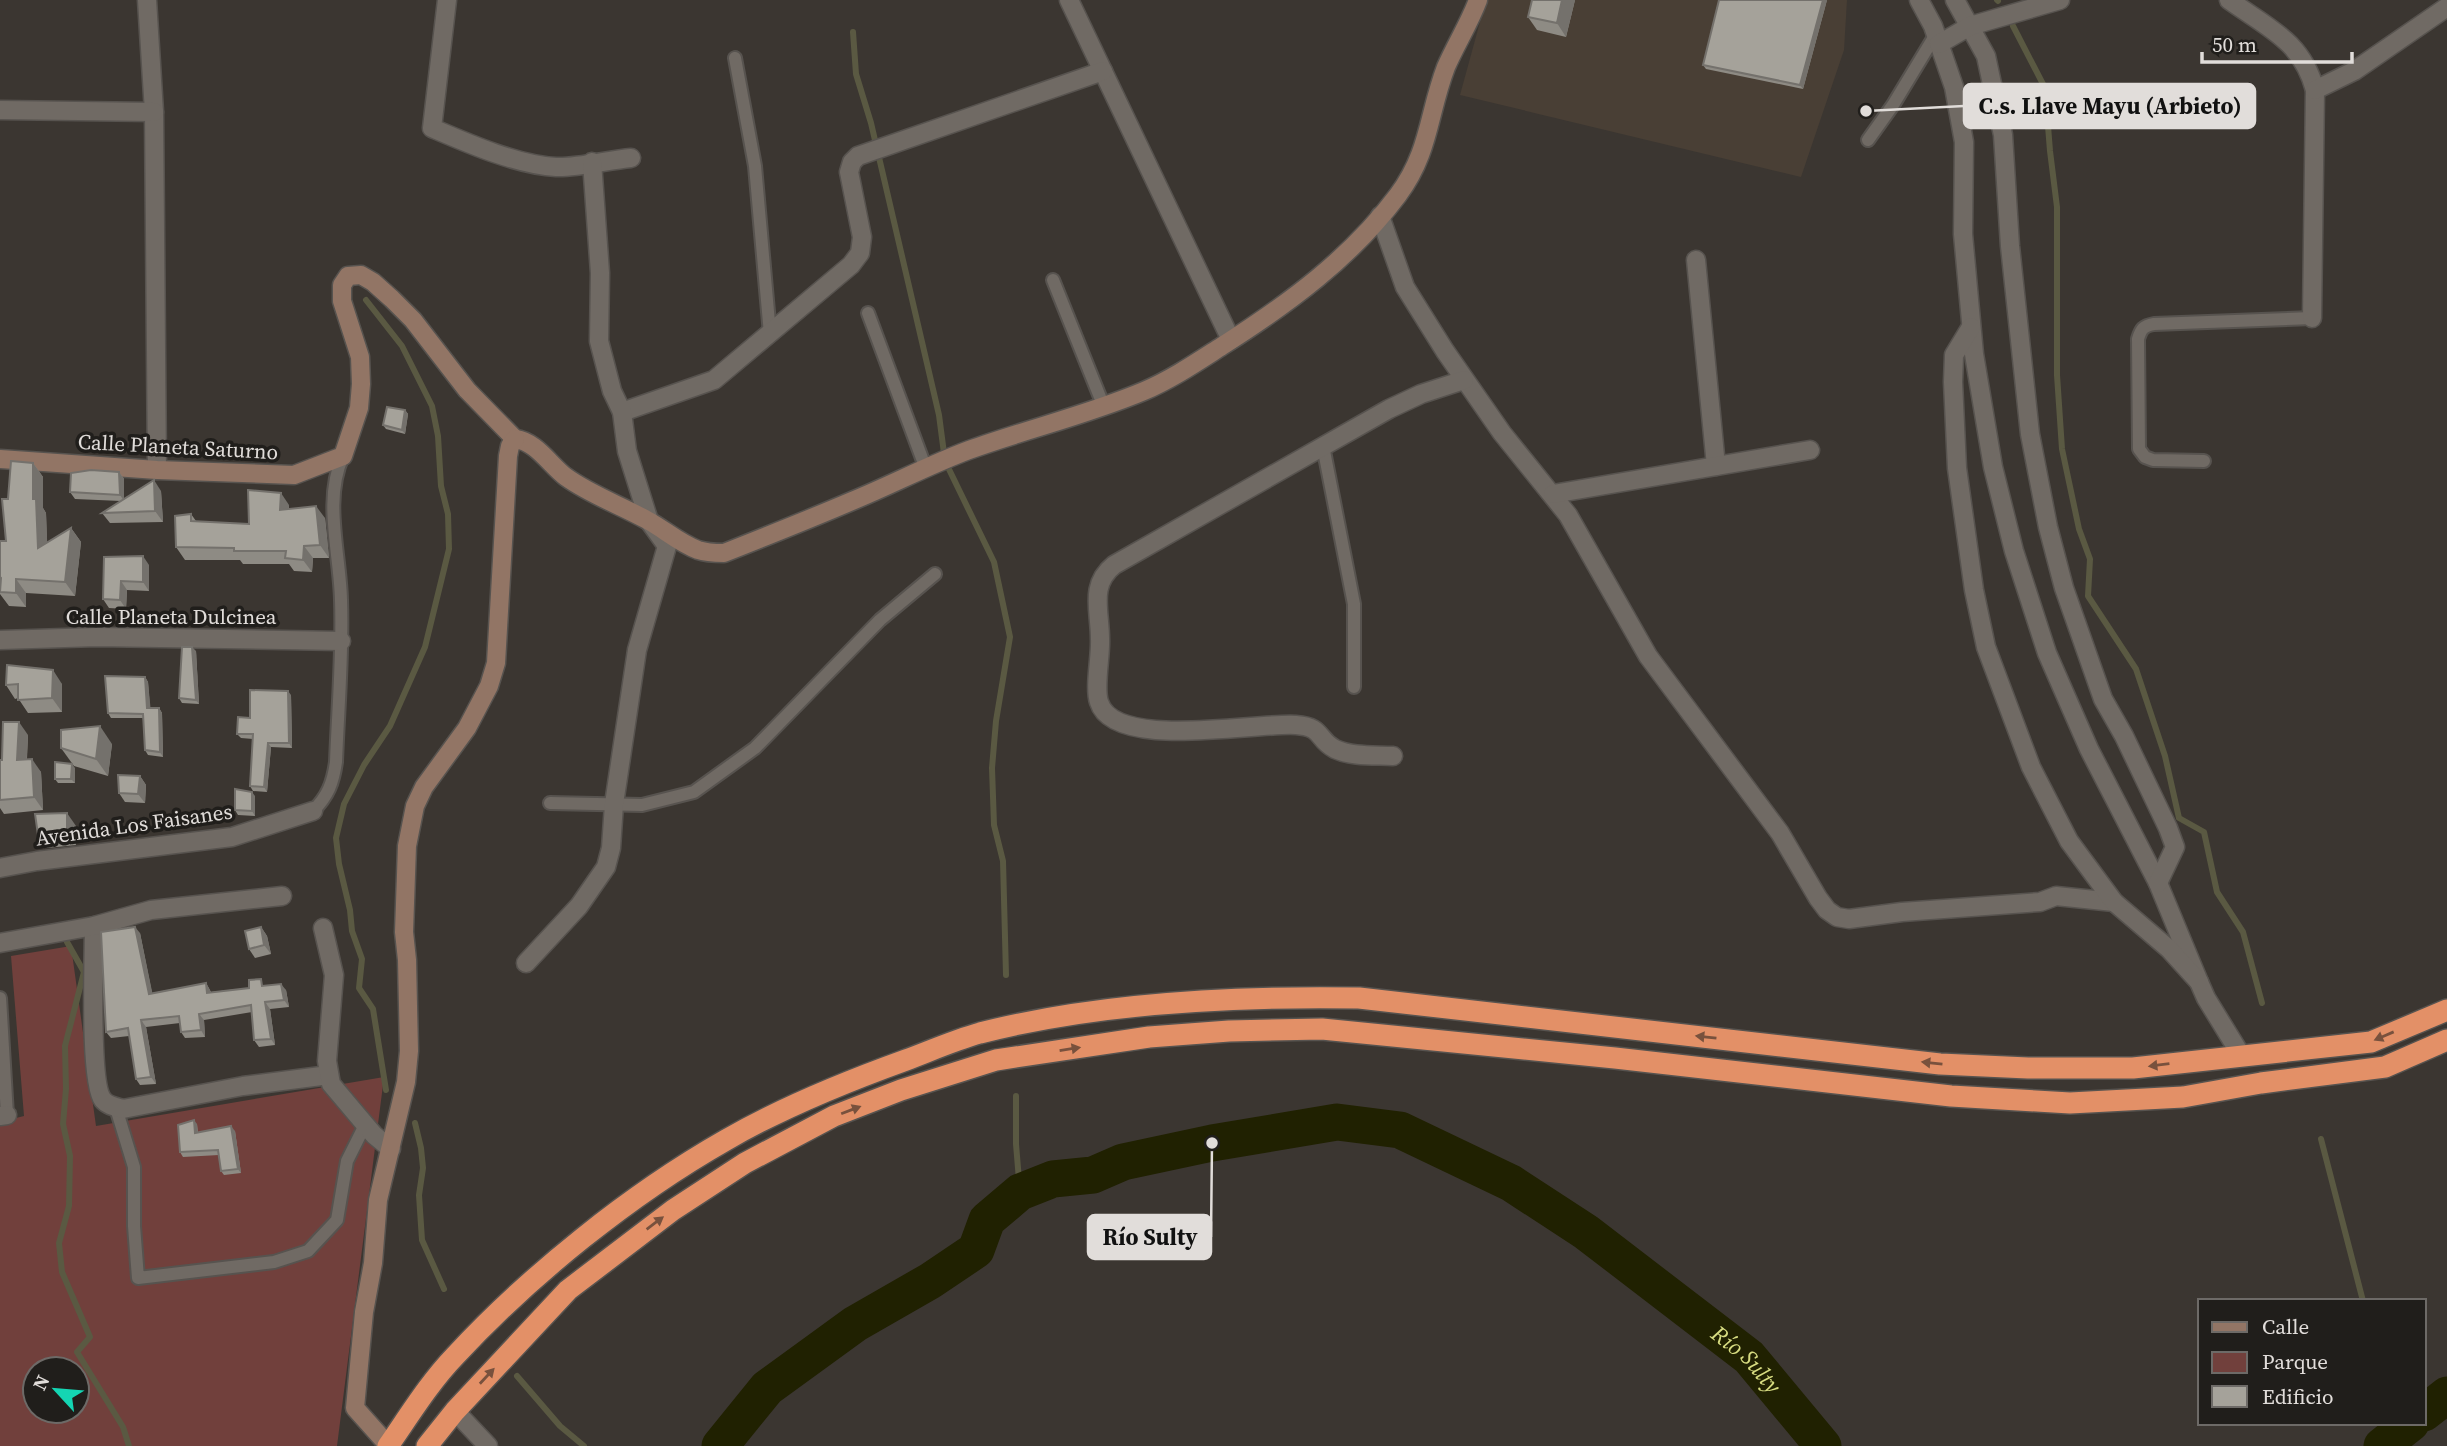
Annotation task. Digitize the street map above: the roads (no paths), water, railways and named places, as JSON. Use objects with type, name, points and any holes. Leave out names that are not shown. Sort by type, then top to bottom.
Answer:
[{"type":"highway","points":[[388,1446],[453,1357],[499,1310],[568,1250],[656,1185],[727,1140],[842,1083],[979,1034],[1092,1012],[1208,1000],[1286,997],[1359,999],[1940,1064],[2028,1068],[2133,1068],[2371,1042],[2444,1010]]},
{"type":"highway","points":[[427,1446],[455,1411],[568,1290],[673,1210],[735,1170],[835,1116],[901,1090],[996,1060],[1149,1037],[1229,1031],[1322,1029],[1951,1096],[2070,1103],[2183,1097],[2261,1083],[2385,1067],[2446,1041]]},
{"type":"street","points":[[147,0],[154,113],[157,470]]},
{"type":"street","points":[[447,0],[432,128],[513,158],[556,167],[631,158]]},
{"type":"street","points":[[1069,0],[1231,340]]},
{"type":"street","points":[[344,456],[359,408],[361,384],[360,357],[342,301],[342,285],[348,276],[361,275],[373,282],[413,320],[467,390],[515,439],[523,440],[533,447],[565,476],[582,487],[699,550],[711,553],[724,553],[967,451],[1104,407],[1179,373],[1231,340],[1309,286],[1347,252],[1398,194],[1416,167],[1427,140],[1447,65],[1467,28],[1478,0]]},
{"type":"street","points":[[1919,0],[1938,39],[1954,88],[1964,142],[1962,234],[1974,354],[1993,467],[2014,551],[2047,653],[2089,750],[2158,883],[2206,998],[2241,1055]]},
{"type":"street","points":[[1955,0],[1986,56],[2003,135],[2010,246],[2030,434],[2048,527],[2064,588],[2103,699],[2124,736],[2175,847],[2158,883]]},
{"type":"street","points":[[1938,39],[1970,26],[2060,0]]},
{"type":"street","points":[[2229,0],[2290,44],[2303,58],[2315,90],[2312,318]]},
{"type":"street","points":[[2315,90],[2354,71],[2447,7]]},
{"type":"street","points":[[622,412],[715,380],[851,265],[860,253],[862,237],[849,172],[852,162],[858,156],[1103,71]]},
{"type":"street","points":[[0,110],[154,113]]},
{"type":"street","points":[[526,963],[579,906],[607,867],[637,650],[667,547],[649,521],[628,451],[622,412],[612,391],[599,341],[600,273],[592,162]]},
{"type":"street","points":[[1380,216],[1405,287],[1464,380],[1502,433],[1553,494],[1592,555],[1648,656],[1780,833],[1827,910],[1837,917],[1849,919],[1928,909],[2040,902],[2056,897],[2114,902]]},
{"type":"street","points":[[1696,260],[1716,466]]},
{"type":"street","points":[[1971,327],[1954,355],[1956,468],[1974,590],[1986,646],[2031,767],[2069,841],[2114,902],[2169,949],[2199,982]]},
{"type":"street","points":[[1393,756],[1349,754],[1325,742],[1316,730],[1303,726],[1284,724],[1172,732],[1131,727],[1111,719],[1098,701],[1100,640],[1097,592],[1104,573],[1114,565],[1389,409],[1464,380]]},
{"type":"street","points":[[388,1446],[355,1408],[363,1312],[373,1263],[378,1200],[406,1082],[409,1051],[404,932],[407,846],[415,806],[424,787],[467,728],[489,686],[496,663],[508,456],[515,439]]},
{"type":"street","points":[[1553,494],[1810,450]]},
{"type":"street","name":"Calle Planeta Saturno","points":[[0,459],[157,470],[294,475],[344,456]]},
{"type":"street","name":"Calle Planeta Dulcinea","points":[[0,640],[97,637],[341,641]]},
{"type":"street","name":"Avenida Los Faisanes","points":[[0,868],[232,837],[313,811]]},
{"type":"street","points":[[0,943],[94,926],[151,910],[282,896]]},
{"type":"street","points":[[94,926],[95,1068],[99,1093],[104,1101],[123,1109],[243,1086],[330,1075]]},
{"type":"street","points":[[323,928],[334,975],[327,1061],[331,1083],[365,1125],[390,1149]]},
{"type":"street","points":[[455,1411],[488,1446]]},
{"type":"lane","points":[[1868,140],[1938,39]]},
{"type":"lane","points":[[735,58],[755,166],[770,334]]},
{"type":"lane","points":[[1053,280],[1104,407]]},
{"type":"lane","points":[[868,313],[926,469]]},
{"type":"lane","points":[[2204,461],[2152,460],[2145,457],[2139,449],[2138,339],[2141,329],[2154,324],[2312,318]]},
{"type":"lane","points":[[1323,446],[1354,604],[1354,687]]},
{"type":"lane","points":[[313,811],[325,800],[333,783],[341,641],[334,489],[337,469],[344,456]]},
{"type":"lane","points":[[550,803],[642,805],[694,792],[755,748],[880,620],[934,574]]},
{"type":"lane","points":[[0,998],[4,1116]]},
{"type":"lane","points":[[116,1108],[134,1167],[134,1226],[138,1278],[274,1262],[309,1251],[337,1220],[347,1161],[365,1125]]},
{"type":"waterway","points":[[2013,26],[2045,88],[2057,207],[2057,375],[2062,449],[2079,529],[2090,559],[2088,596],[2136,669],[2165,756],[2179,818],[2204,832],[2217,892],[2243,932],[2262,1003]]},
{"type":"waterway","points":[[853,32],[856,74],[871,123],[939,415],[945,461],[994,562],[1010,637],[996,721],[992,768],[994,825],[1003,861],[1006,975]]},
{"type":"waterway","points":[[366,300],[402,346],[432,406],[438,436],[441,486],[448,514],[449,549],[425,647],[390,726],[364,765],[344,804],[336,838],[352,931],[362,959],[359,988],[373,1009],[386,1090]]},
{"type":"waterway","points":[[67,942],[84,972],[65,1046],[66,1089],[63,1124],[70,1156],[69,1206],[59,1243],[62,1272],[90,1337],[77,1352],[123,1427],[129,1446]]},
{"type":"waterway","points":[[1016,1096],[1020,1192]]},
{"type":"waterway","name":"Río Sulty","points":[[720,1446],[767,1388],[855,1324],[930,1281],[976,1250],[987,1220],[1020,1192],[1053,1179],[1093,1175],[1123,1162],[1212,1143],[1337,1122],[1400,1130],[1511,1183],[1586,1232],[1749,1357],[1823,1446]]},
{"type":"waterway","points":[[415,1123],[423,1168],[419,1195],[422,1240],[444,1289]]},
{"type":"waterway","points":[[2321,1139],[2362,1299]]},
{"type":"waterway","points":[[517,1376],[560,1426],[584,1446]]},
{"type":"waterway","name":"Río Sulty","points":[[2426,1411],[2447,1395]]},
{"type":"waterway","name":"Río Sulty","points":[[2382,1446],[2408,1425]]},
{"type":"place","name":"C.s. Llave Mayu (Arbieto)","points":[[1866,111]]},
{"type":"place","name":"Río Sulty","points":[[1212,1143]]}]
